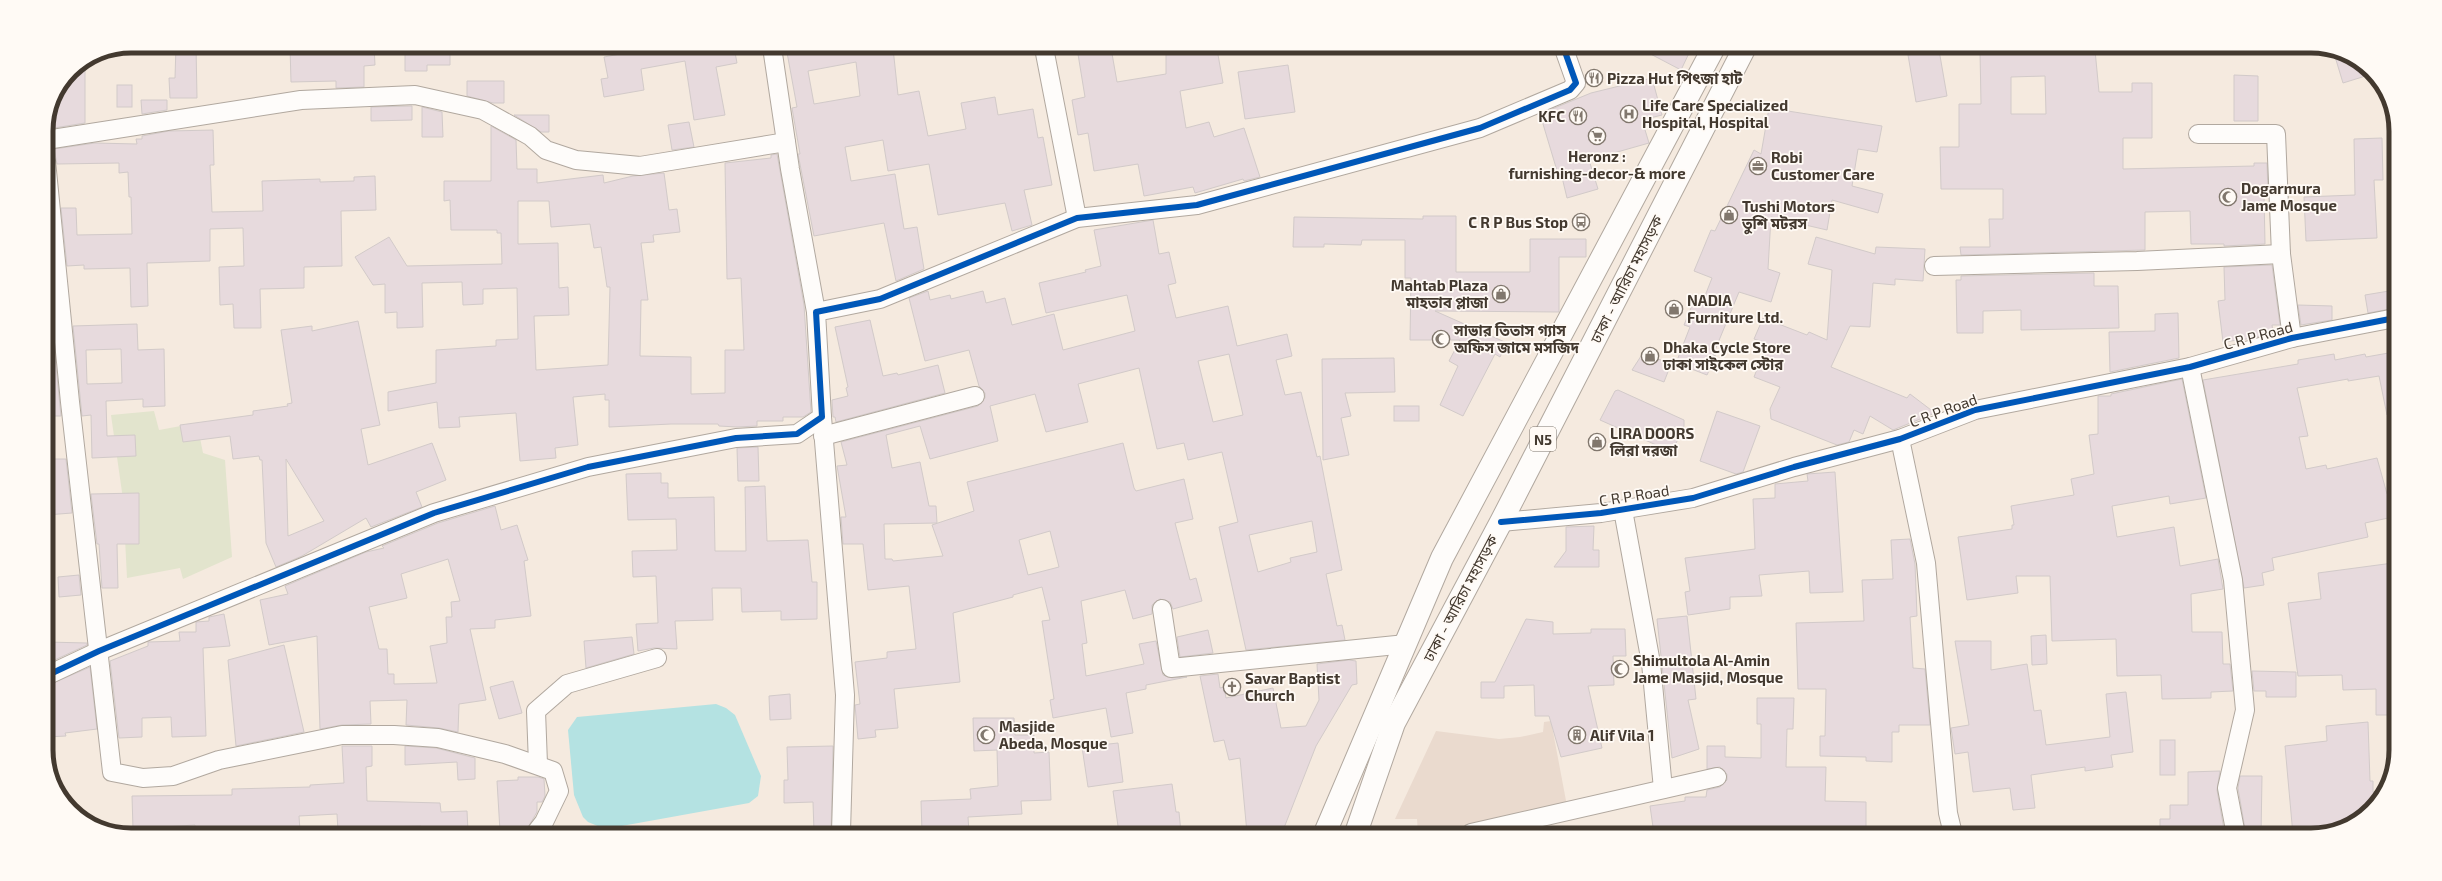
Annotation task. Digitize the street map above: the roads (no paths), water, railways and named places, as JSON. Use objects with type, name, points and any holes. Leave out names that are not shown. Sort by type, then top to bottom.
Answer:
[{"type":"highway","name":"ঢাকা - আরিচা মহাসড়ক","points":[[1327,828],[1442,558],[1710,53]]},
{"type":"highway","name":"ঢাকা - আরিচা মহাসড়ক","points":[[1358,828],[1394,723],[1501,522],[1742,53]]},
{"type":"street","points":[[773,53],[786,142],[816,312],[823,436],[845,695],[842,828]]},
{"type":"street","points":[[1045,53],[1077,218]]},
{"type":"street","points":[[816,312],[880,299],[1077,218],[1197,205],[1480,128],[1570,90],[1576,83],[1565,53]]},
{"type":"street","points":[[53,139],[301,100],[416,95],[483,110],[530,136],[546,150],[576,160],[640,166],[786,142]]},
{"type":"street","points":[[2198,134],[2276,134],[2280,254],[2292,338]]},
{"type":"street","points":[[53,231],[70,402],[112,772],[143,778],[173,776],[219,760],[342,735],[394,735],[438,738],[538,764],[553,771],[559,791],[540,828]]},
{"type":"street","points":[[1934,266],[2137,262],[2280,254]]},
{"type":"street","name":"C R P Road","points":[[1501,522],[1623,510],[1693,498],[1900,439],[1975,410],[2190,367],[2292,338],[2389,319]]},
{"type":"street","points":[[2190,367],[2233,580],[2246,710],[2227,788],[2235,828]]},
{"type":"street","points":[[823,436],[975,396]]},
{"type":"street","points":[[53,673],[99,651],[434,513],[588,467],[736,438],[797,434],[822,417]]},
{"type":"street","points":[[1900,439],[1926,563],[1948,813],[1952,828]]},
{"type":"street","points":[[1623,510],[1651,663],[1663,788]]},
{"type":"street","points":[[1162,609],[1171,668],[1406,644]]},
{"type":"street","points":[[538,764],[536,711],[567,684],[657,658]]},
{"type":"street","points":[[1492,828],[1663,788],[1717,777]]},
{"type":"water","points":[[716,704],[726,708],[735,715],[761,776],[758,796],[749,803],[611,828],[603,828],[588,822],[583,817],[574,795],[568,730],[577,717]]},
{"type":"place","name":"Pizza Hut পিৎজা হাট","points":[[1594,78]]},
{"type":"place","name":"Life Care Specialized Hospital, Hospital","points":[[1629,114]]},
{"type":"place","name":"KFC","points":[[1578,116]]},
{"type":"place","name":"Heronz : furnishing-decor-& more","points":[[1597,136]]},
{"type":"place","name":"Robi Customer Care","points":[[1758,166]]},
{"type":"place","name":"Dogarmura Jame Mosque","points":[[2228,197]]},
{"type":"place","name":"Tushi Motors তুশি মটরস","points":[[1729,215]]},
{"type":"place","name":"C R P Bus Stop","points":[[1581,222]]},
{"type":"place","name":"Mahtab Plaza মাহতাব প্লাজা","points":[[1501,294]]},
{"type":"place","name":"NADIA Furniture Ltd.","points":[[1674,309]]},
{"type":"place","name":"সাভার তিতাস গ্যাস অফিস জামে মসজিদ","points":[[1441,339]]},
{"type":"place","name":"Dhaka Cycle Store ঢাকা সাইকেল স্টোর","points":[[1650,356]]},
{"type":"place","name":"LIRA DOORS লিরা দরজা","points":[[1597,442]]},
{"type":"place","name":"Shimultola Al-Amin Jame Masjid, Mosque","points":[[1620,669]]},
{"type":"place","name":"Savar Baptist Church","points":[[1232,687]]},
{"type":"place","name":"Masjide Abeda, Mosque","points":[[986,735]]},
{"type":"place","name":"Alif Vila 1","points":[[1577,735]]}]
